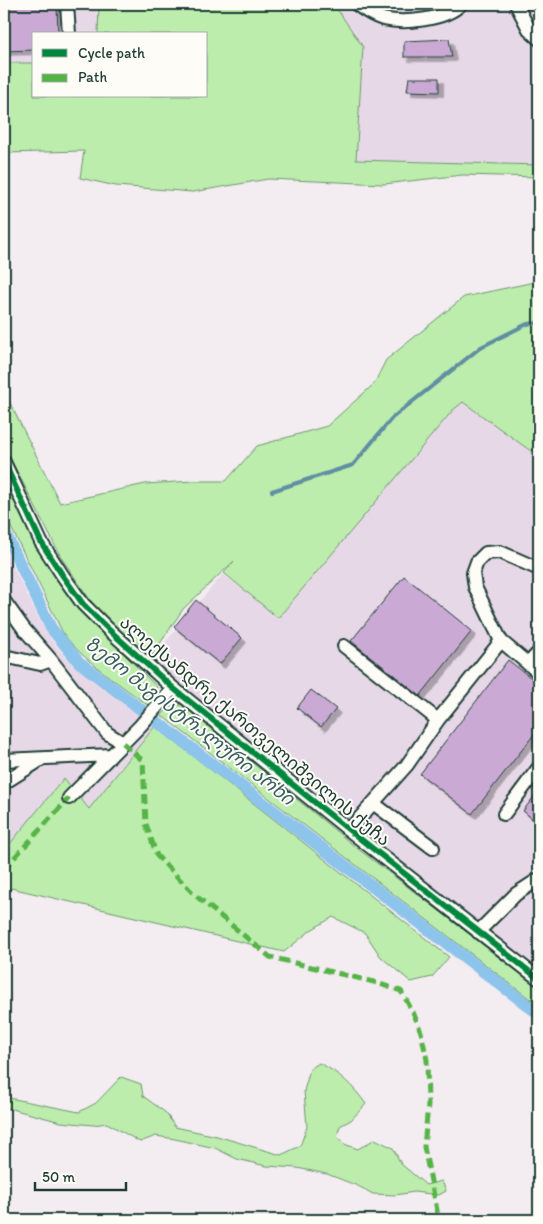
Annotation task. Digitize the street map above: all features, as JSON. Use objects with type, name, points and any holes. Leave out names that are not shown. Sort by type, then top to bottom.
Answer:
[{"type":"street","points":[[67,4],[69,32]]},
{"type":"street","points":[[356,4],[364,11],[383,19],[402,21],[441,16],[461,4]]},
{"type":"street","points":[[516,4],[530,31],[539,39]]},
{"type":"street","name":"ალექსანდრე ქართველიშვილის ქუჩა","points":[[4,462],[42,542],[63,576],[83,604],[108,629],[173,688],[348,830],[539,979]]},
{"type":"street","points":[[539,569],[500,552],[486,553],[477,562],[473,573],[475,587],[500,641],[539,673]]},
{"type":"street","points":[[4,601],[24,630],[51,660],[107,733],[123,743]]},
{"type":"street","points":[[348,830],[407,765],[438,720],[500,641]]},
{"type":"street","points":[[344,646],[438,720]]},
{"type":"street","points":[[528,664],[539,652]]},
{"type":"street","points":[[4,656],[40,664],[51,660]]},
{"type":"street","points":[[69,798],[140,726],[173,688]]},
{"type":"street","points":[[4,760],[111,754]]},
{"type":"street","points":[[4,783],[42,758]]},
{"type":"street","points":[[504,814],[539,767]]},
{"type":"street","points":[[373,803],[433,848]]},
{"type":"street","points":[[478,932],[516,894],[539,879]]},
{"type":"shaded area","points":[[4,4],[99,4],[98,32],[32,32],[32,63],[4,63]]},
{"type":"shaded area","points":[[270,4],[539,4],[539,165],[356,160],[363,47]]},
{"type":"shaded area","points":[[461,400],[539,457],[539,979],[147,664],[223,574],[278,617]]},
{"type":"shaded area","points":[[4,548],[42,625],[57,647],[71,662],[155,726],[89,809],[64,779],[4,851]]},
{"type":"green space","points":[[99,4],[335,6],[363,47],[356,160],[539,165],[539,177],[462,175],[384,184],[268,179],[193,192],[116,186],[80,178],[84,151],[4,153],[4,63],[32,63],[32,98],[208,98],[208,32],[98,32]]},
{"type":"green space","points":[[539,281],[539,457],[463,402],[453,410],[278,618],[224,573],[234,561],[183,609],[151,657],[98,611],[62,559],[4,446],[4,391],[60,503],[145,484],[226,481],[257,446],[327,426],[374,384],[386,360],[464,297]]},
{"type":"green space","points":[[4,473],[63,584],[96,626],[157,687],[150,707],[92,663],[63,633],[4,513]]},
{"type":"green space","points":[[174,705],[182,705],[353,845],[539,987],[539,1006],[161,715]]},
{"type":"green space","points":[[155,726],[449,957],[432,977],[411,982],[381,957],[365,933],[333,917],[311,930],[284,952],[11,888],[4,902],[4,851],[64,778],[89,809]]},
{"type":"green space","points":[[319,1063],[346,1080],[366,1104],[351,1120],[340,1126],[337,1136],[344,1144],[358,1149],[375,1139],[393,1148],[401,1164],[426,1185],[442,1181],[446,1191],[439,1195],[414,1192],[395,1195],[373,1194],[327,1174],[297,1168],[266,1166],[237,1159],[215,1148],[175,1139],[156,1136],[140,1142],[107,1123],[93,1125],[61,1122],[4,1107],[4,1097],[79,1112],[96,1103],[121,1077],[141,1084],[143,1096],[166,1113],[175,1127],[217,1136],[281,1155],[300,1146],[307,1127],[304,1091],[310,1069]]},
{"type":"building","points":[[4,4],[57,4],[58,32],[32,32],[32,50],[4,51]]},
{"type":"building","points":[[449,39],[452,57],[404,57],[404,41]]},
{"type":"building","points":[[409,78],[439,78],[439,92],[407,91]]},
{"type":"building","points":[[404,576],[472,631],[420,696],[351,641]]},
{"type":"building","points":[[196,600],[242,638],[220,664],[174,627]]},
{"type":"building","points":[[508,660],[539,684],[539,728],[472,814],[420,774]]},
{"type":"building","points":[[311,690],[336,709],[321,727],[297,708]]},
{"type":"building","points":[[539,790],[539,824],[523,811]]},
{"type":"waterway","points":[[272,491],[353,465],[392,418],[481,347],[527,324],[539,323]]},
{"type":"waterway","name":"ზემო მაგისტრალური არხი","points":[[4,531],[51,628],[79,662],[539,1014]]},
{"type":"marked path","points":[[123,743],[143,761],[146,824],[157,856],[195,895],[270,957],[374,982],[401,991],[413,1012],[421,1032],[427,1060],[428,1105],[424,1147],[439,1220]]},
{"type":"marked path","points":[[4,869],[69,798]]},
{"type":"cycle path","points":[[4,462],[41,542],[83,604],[108,629],[173,688],[349,830],[539,979]]}]
